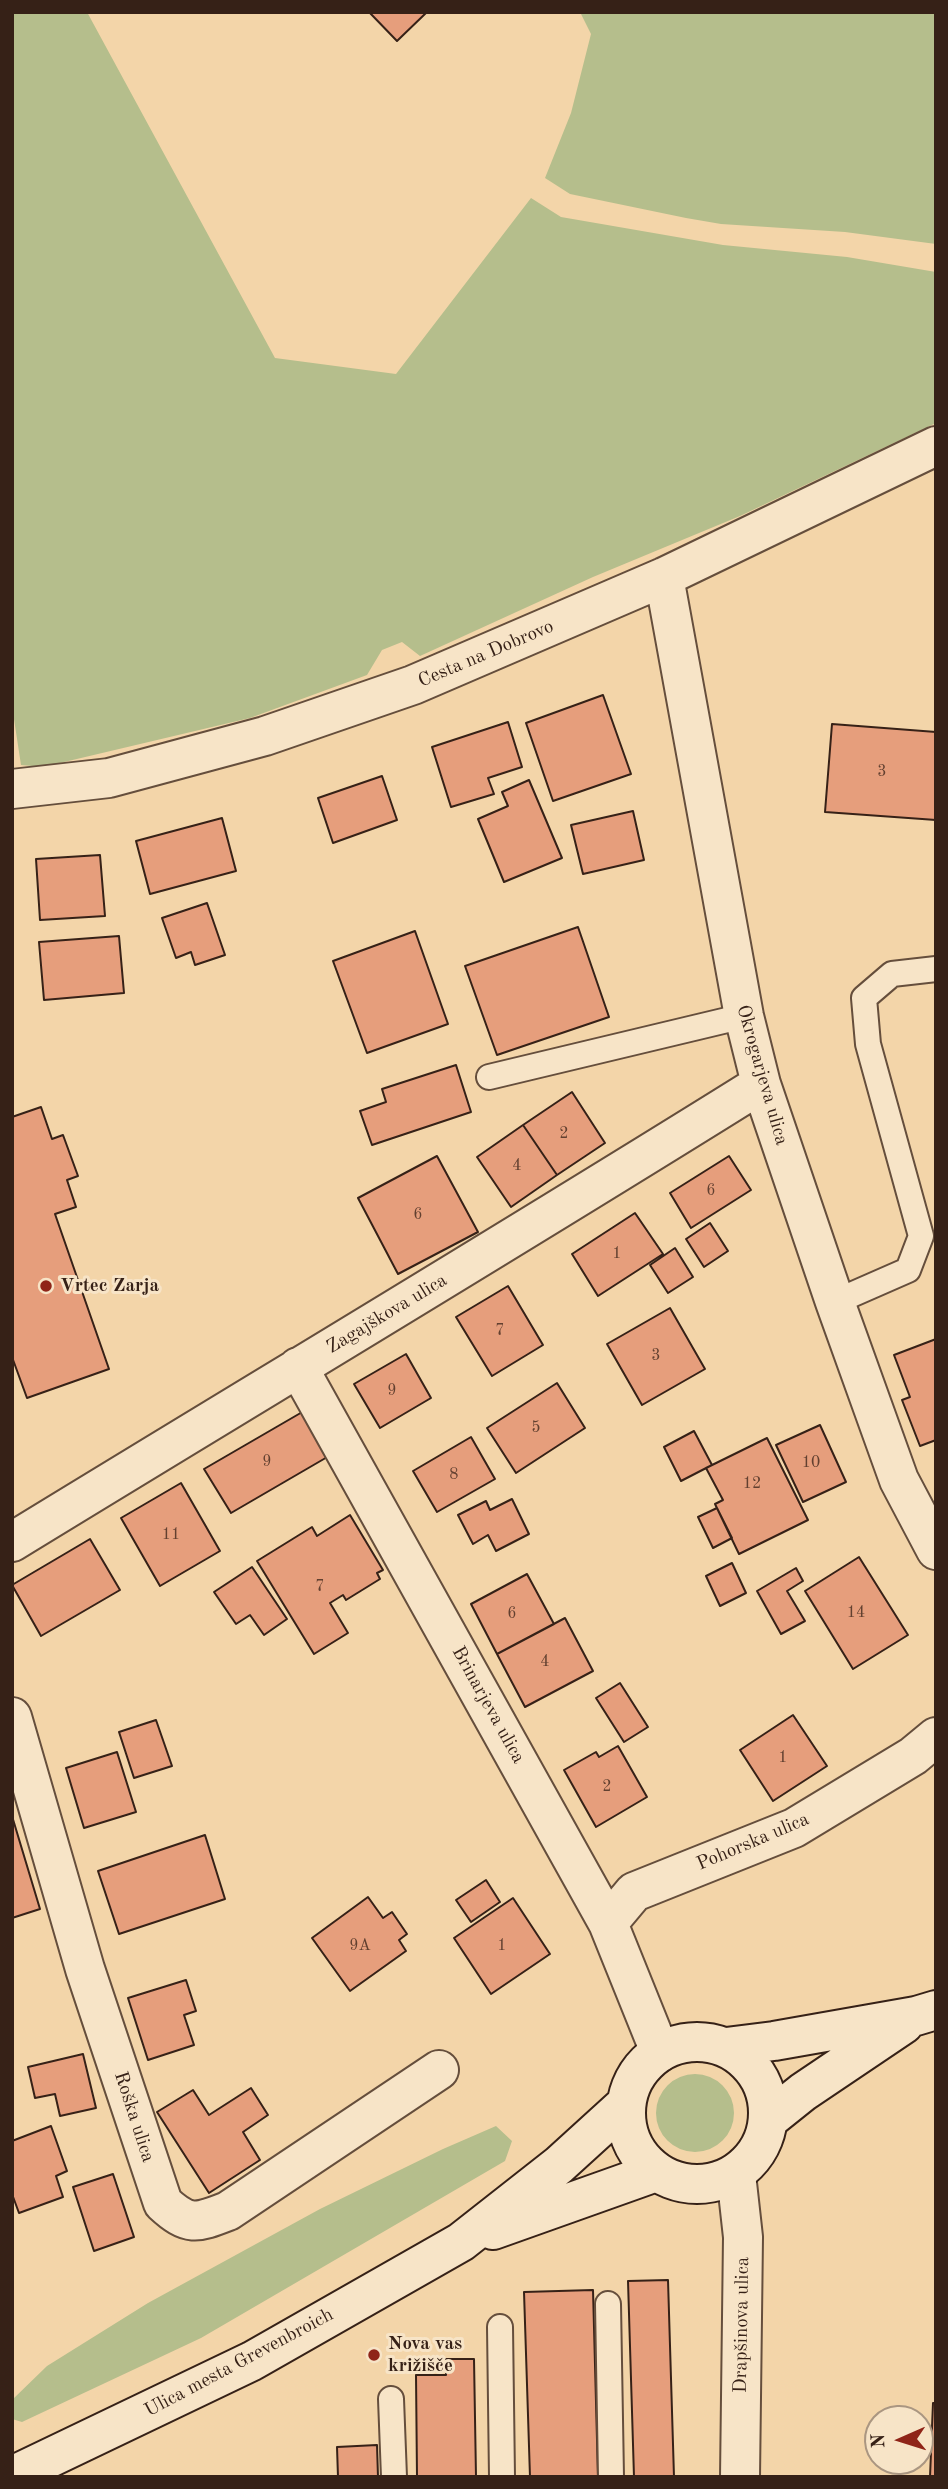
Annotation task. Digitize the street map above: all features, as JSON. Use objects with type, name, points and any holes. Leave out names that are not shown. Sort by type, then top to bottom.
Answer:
[{"type":"street","name":"Cesta na Dobrovo","points":[[12,789],[108,778],[265,736],[414,685],[664,577],[936,446]]},
{"type":"street","name":"Okrogarjeva ulica","points":[[664,577],[744,1016],[761,1084],[899,1480],[936,1550]]},
{"type":"street","name":"Zagajškova ulica","points":[[12,1542],[519,1236],[761,1084]]},
{"type":"street","name":"Brinarjeva ulica","points":[[298,1367],[608,1923],[660,2052]]},
{"type":"street","name":"Roška ulica","points":[[12,1717],[85,1969],[163,2203],[180,2218],[202,2221],[228,2211],[439,2070]]},
{"type":"street","name":"Pohorska ulica","points":[[608,1923],[634,1892],[794,1828],[913,1756],[936,1737]]},
{"type":"street","points":[[726,2047],[774,2041],[926,2013]]},
{"type":"street","points":[[768,2120],[814,2084],[926,2013]]},
{"type":"street","points":[[704,2041],[726,2047],[745,2059],[759,2077],[767,2098],[768,2120],[763,2141],[752,2159],[736,2174],[717,2183],[696,2185],[675,2182],[656,2172],[642,2159],[631,2142],[626,2124],[626,2104],[632,2083],[643,2066],[660,2052],[681,2043],[704,2041]]},
{"type":"street","points":[[461,2242],[559,2165],[626,2104]]},
{"type":"street","points":[[461,2242],[656,2172]]},
{"type":"street","name":"Drapšinova ulica","points":[[736,2174],[743,2237],[740,2477]]},
{"type":"street","name":"Ulica mesta Grevenbroich","points":[[12,2476],[252,2361],[461,2242]]},
{"type":"lane","points":[[835,1302],[908,1270],[921,1236],[868,1044],[864,998],[892,974],[936,969]]},
{"type":"lane","points":[[489,1077],[744,1016]]},
{"type":"lane","points":[[608,2304],[611,2477]]},
{"type":"lane","points":[[500,2327],[502,2477]]},
{"type":"lane","points":[[391,2399],[394,2477]]},
{"type":"green space","points":[[12,12],[87,12],[275,358],[396,374],[531,198],[561,217],[723,245],[847,257],[936,272],[936,423],[740,516],[593,577],[420,656],[402,642],[382,650],[367,675],[250,718],[43,767],[21,765],[12,706]]},
{"type":"green space","points":[[580,12],[936,12],[936,244],[845,232],[721,224],[570,194],[545,178],[571,113],[591,34]]},
{"type":"green space","points":[[687,2074],[703,2074],[717,2080],[728,2091],[734,2105],[734,2121],[728,2135],[717,2146],[703,2152],[687,2152],[673,2146],[662,2135],[656,2121],[656,2105],[662,2091],[673,2080]]},
{"type":"green space","points":[[496,2126],[512,2141],[505,2161],[201,2338],[22,2422],[12,2419],[12,2400],[47,2366],[148,2303],[320,2209]]},
{"type":"building","points":[[369,12],[427,12],[397,41]]},
{"type":"building","points":[[603,695],[631,774],[553,801],[526,723]]},
{"type":"building","points":[[508,722],[522,767],[488,778],[494,794],[451,807],[432,747]]},
{"type":"building","points":[[832,724],[936,732],[936,820],[825,812]]},
{"type":"building","points":[[382,776],[397,820],[333,843],[318,798]]},
{"type":"building","points":[[529,780],[562,858],[504,882],[478,819],[508,806],[502,792]]},
{"type":"building","points":[[633,811],[644,860],[583,874],[571,825]]},
{"type":"building","points":[[222,818],[236,871],[150,894],[136,841]]},
{"type":"building","points":[[100,855],[105,916],[40,920],[36,859]]},
{"type":"building","points":[[207,903],[225,955],[195,965],[191,952],[176,958],[162,918]]},
{"type":"building","points":[[578,927],[609,1017],[497,1055],[465,966]]},
{"type":"building","points":[[415,931],[448,1024],[367,1053],[333,961]]},
{"type":"building","points":[[119,936],[124,993],[44,1000],[39,942]]},
{"type":"building","points":[[456,1065],[471,1112],[372,1145],[360,1111],[386,1102],[382,1089]]},
{"type":"building","points":[[572,1092],[605,1143],[557,1175],[523,1125]]},
{"type":"building","name":"Vrtec Zarja","points":[[41,1107],[52,1139],[63,1135],[78,1176],[67,1180],[76,1207],[55,1214],[109,1369],[27,1398],[12,1357],[12,1117]]},
{"type":"building","points":[[523,1125],[557,1175],[511,1207],[477,1157]]},
{"type":"building","points":[[437,1156],[478,1232],[398,1274],[358,1198]]},
{"type":"building","points":[[729,1156],[751,1190],[691,1228],[670,1193]]},
{"type":"building","points":[[635,1213],[663,1254],[598,1296],[572,1254]]},
{"type":"building","points":[[710,1223],[728,1251],[704,1267],[686,1239]]},
{"type":"building","points":[[675,1248],[693,1277],[668,1293],[650,1265]]},
{"type":"building","points":[[508,1286],[543,1345],[492,1376],[456,1317]]},
{"type":"building","points":[[670,1308],[705,1369],[642,1405],[607,1344]]},
{"type":"building","points":[[936,1339],[936,1440],[920,1446],[902,1400],[910,1397],[894,1355]]},
{"type":"building","points":[[406,1354],[431,1398],[380,1428],[354,1384]]},
{"type":"building","points":[[557,1383],[585,1428],[516,1473],[487,1428]]},
{"type":"building","points":[[304,1411],[329,1456],[231,1513],[204,1469]]},
{"type":"building","points":[[820,1425],[846,1482],[803,1502],[776,1445]]},
{"type":"building","points":[[694,1431],[712,1465],[681,1481],[664,1447]]},
{"type":"building","points":[[471,1437],[495,1479],[437,1512],[413,1471]]},
{"type":"building","points":[[767,1438],[808,1520],[739,1554],[715,1504],[723,1500],[706,1468]]},
{"type":"building","points":[[181,1483],[220,1551],[160,1586],[121,1518]]},
{"type":"building","points":[[512,1499],[529,1534],[496,1551],[488,1535],[473,1544],[458,1515],[486,1501],[490,1510]]},
{"type":"building","points":[[717,1508],[732,1538],[713,1548],[698,1517]]},
{"type":"building","points":[[350,1515],[383,1570],[377,1573],[380,1579],[346,1600],[343,1595],[330,1603],[348,1633],[314,1654],[257,1561],[312,1527],[317,1536]]},
{"type":"building","points":[[90,1539],[120,1590],[41,1636],[12,1585]]},
{"type":"building","points":[[859,1557],[908,1635],[853,1669],[805,1591]]},
{"type":"building","points":[[732,1563],[746,1593],[720,1606],[706,1576]]},
{"type":"building","points":[[252,1567],[287,1619],[264,1635],[250,1615],[236,1624],[214,1592]]},
{"type":"building","points":[[796,1568],[803,1581],[787,1591],[805,1621],[781,1634],[757,1591]]},
{"type":"building","points":[[527,1574],[554,1624],[497,1654],[471,1604]]},
{"type":"building","points":[[565,1618],[593,1671],[525,1707],[497,1654]]},
{"type":"building","points":[[620,1683],[648,1727],[624,1742],[596,1698]]},
{"type":"building","points":[[793,1715],[827,1766],[773,1801],[740,1750]]},
{"type":"building","points":[[156,1720],[172,1766],[134,1778],[119,1732]]},
{"type":"building","points":[[618,1746],[647,1797],[596,1827],[564,1770],[596,1752],[599,1757]]},
{"type":"building","points":[[117,1752],[136,1812],[84,1828],[66,1768]]},
{"type":"building","points":[[12,1816],[40,1909],[12,1918]]},
{"type":"building","points":[[205,1835],[225,1899],[119,1934],[98,1871]]},
{"type":"building","points":[[486,1880],[500,1902],[471,1922],[456,1900]]},
{"type":"building","points":[[368,1897],[383,1918],[392,1912],[407,1934],[399,1940],[406,1951],[350,1991],[312,1938]]},
{"type":"building","points":[[513,1898],[550,1954],[491,1994],[454,1938]]},
{"type":"building","points":[[186,1980],[196,2011],[184,2015],[194,2045],[148,2060],[128,1998]]},
{"type":"building","points":[[83,2054],[96,2108],[60,2116],[55,2094],[35,2098],[28,2067]]},
{"type":"building","points":[[251,2088],[268,2115],[243,2132],[260,2160],[209,2193],[157,2112],[193,2090],[209,2115]]},
{"type":"building","points":[[51,2126],[67,2171],[56,2176],[63,2197],[19,2213],[12,2194],[12,2141]]},
{"type":"building","points":[[113,2174],[134,2237],[94,2251],[73,2187]]},
{"type":"building","points":[[668,2280],[674,2477],[634,2477],[628,2281]]},
{"type":"building","points":[[593,2290],[598,2477],[530,2477],[524,2292]]},
{"type":"building","points":[[446,2359],[474,2359],[476,2477],[417,2477],[416,2375],[446,2375]]},
{"type":"building","points":[[936,2403],[936,2477],[930,2477],[934,2475],[933,2405]]},
{"type":"building","points":[[377,2445],[378,2477],[338,2477],[337,2447]]},
{"type":"place","name":"Vrtec Zarja","points":[[46,1286]]},
{"type":"place","name":"Nova vas križišče","points":[[374,2355]]}]
